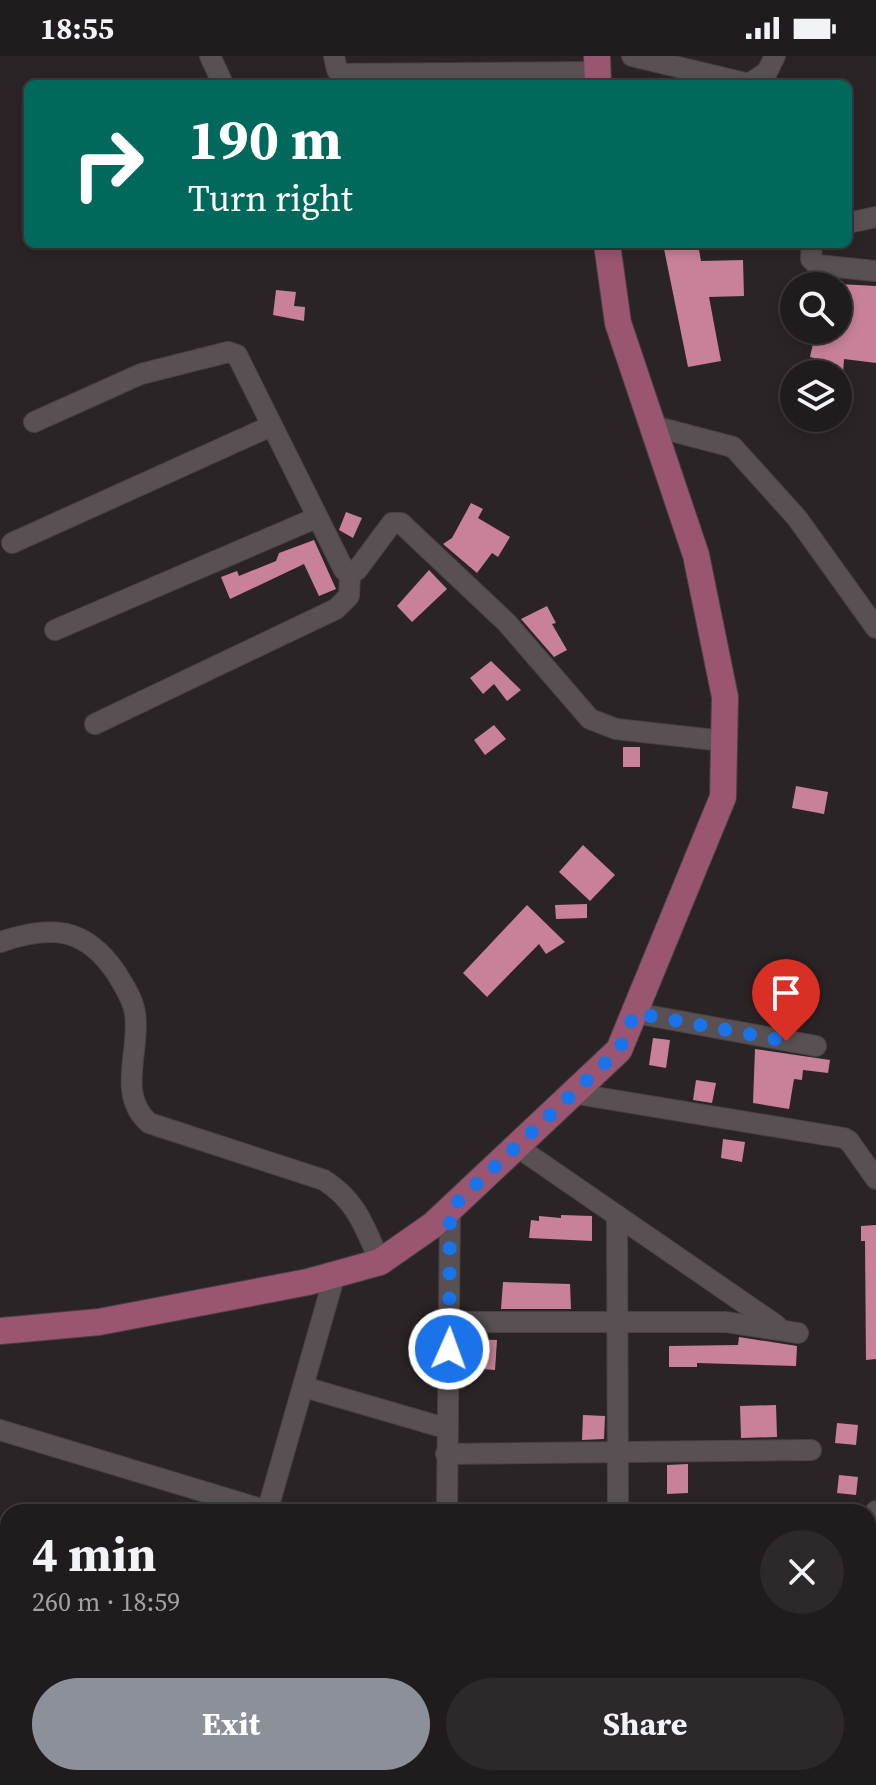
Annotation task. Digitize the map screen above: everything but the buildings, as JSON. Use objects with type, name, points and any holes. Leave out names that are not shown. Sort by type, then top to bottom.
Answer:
[{"type":"main road","points":[[0,1331],[99,1322],[380,1262],[450,1209],[619,1050],[723,797],[725,697],[696,555],[618,323],[608,248]]},
{"type":"street","points":[[210,56],[221,80]]},
{"type":"street","points":[[334,56],[337,70],[343,74],[598,71]]},
{"type":"street","points":[[632,56],[732,80]]},
{"type":"street","points":[[755,80],[767,72],[775,56]]},
{"type":"street","points":[[852,222],[876,217]]},
{"type":"street","points":[[812,248],[811,259],[817,265],[876,271]]},
{"type":"street","points":[[34,422],[141,374],[228,352],[237,355],[244,363],[316,518],[344,570],[350,574]]},
{"type":"street","points":[[12,543],[271,426]]},
{"type":"street","points":[[653,426],[733,447],[797,518],[876,628]]},
{"type":"street","points":[[55,630],[316,518]]},
{"type":"street","points":[[95,724],[336,609],[349,596],[350,574],[392,523],[401,523],[507,623],[590,719],[616,729],[724,741]]},
{"type":"street","points":[[0,942],[41,931],[59,931],[95,947],[128,992],[135,1010],[130,1078],[141,1117],[149,1123],[324,1180],[341,1191],[357,1208],[380,1262]]},
{"type":"street","points":[[635,1013],[816,1046]]},
{"type":"street","points":[[571,1093],[844,1138],[876,1179]]},
{"type":"street","points":[[451,1322],[726,1322],[791,1332],[516,1146]]},
{"type":"street","points":[[447,1504],[445,1428],[451,1322],[450,1209]]},
{"type":"street","points":[[617,1217],[618,1504]]},
{"type":"street","points":[[270,1504],[335,1274]]},
{"type":"street","points":[[304,1387],[445,1428]]},
{"type":"street","points":[[0,1430],[242,1504]]},
{"type":"street","points":[[446,1454],[811,1450]]},
{"type":"route","points":[[449,1349],[450,1209],[619,1050],[635,1013],[786,1041]]}]
